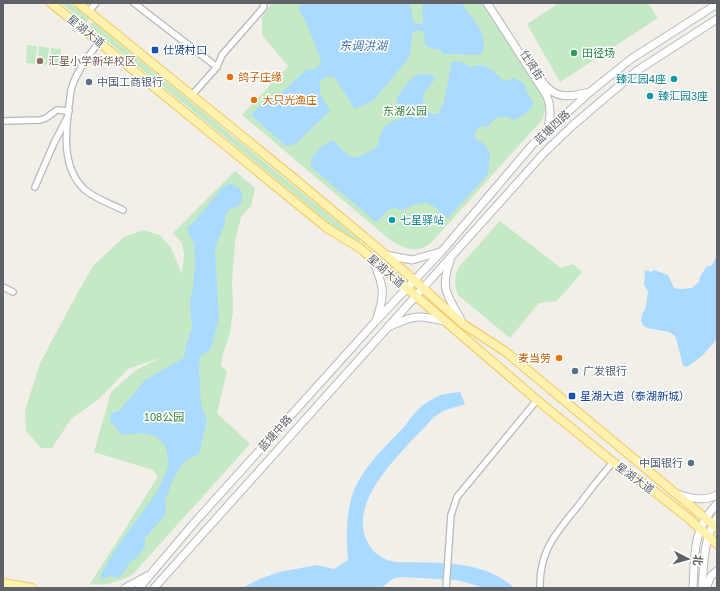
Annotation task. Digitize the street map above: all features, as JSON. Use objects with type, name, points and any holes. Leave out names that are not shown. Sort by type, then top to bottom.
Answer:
[{"type":"main road","name":"星湖大道","points":[[51,3],[327,228],[360,248],[444,322],[537,400],[613,462],[650,488],[700,528],[717,544]]},
{"type":"main road","name":"星湖大道","points":[[78,3],[290,174],[386,255],[463,324],[506,352],[705,518],[715,523]]},
{"type":"main road","points":[[487,3],[547,96],[551,106],[547,132]]},
{"type":"main road","name":"仕贤街","points":[[492,3],[546,87],[562,96],[574,96],[590,92]]},
{"type":"main road","name":"蓝塘四路","points":[[414,281],[442,251],[533,144],[590,92],[631,59],[717,4]]},
{"type":"main road","name":"蓝塘四路","points":[[422,288],[544,153],[573,125],[638,70],[717,19]]},
{"type":"main road","points":[[631,59],[638,70]]},
{"type":"main road","points":[[510,170],[509,179],[514,182],[520,179]]},
{"type":"main road","points":[[360,248],[367,239]]},
{"type":"main road","points":[[386,255],[412,260],[442,251]]},
{"type":"main road","points":[[451,257],[445,278],[445,291],[463,324]]},
{"type":"main road","points":[[373,260],[383,290],[382,303],[375,322]]},
{"type":"main road","name":"蓝塘中路","points":[[139,588],[215,500],[375,322],[414,281]]},
{"type":"main road","name":"蓝塘中路","points":[[154,588],[422,288]]},
{"type":"main road","points":[[386,328],[405,319],[416,316],[444,322]]},
{"type":"main road","points":[[329,373],[334,375],[339,382]]},
{"type":"main road","points":[[650,488],[656,484],[658,479]]},
{"type":"main road","points":[[677,494],[702,499],[717,495]]},
{"type":"main road","points":[[215,500],[216,505],[220,508],[226,508]]},
{"type":"main road","points":[[693,588],[695,543],[705,518],[717,504]]},
{"type":"main road","points":[[702,588],[704,556],[708,536],[715,523]]},
{"type":"main road","points":[[706,588],[711,576],[717,571]]},
{"type":"main road","points":[[125,588],[149,575]]},
{"type":"main road","points":[[159,588],[162,580]]},
{"type":"main road","points":[[9,585],[32,588]]},
{"type":"street","points":[[89,12],[96,3]]},
{"type":"street","points":[[134,3],[217,67]]},
{"type":"street","points":[[192,95],[217,67],[222,55],[264,7],[263,3]]},
{"type":"street","points":[[99,42],[73,82],[66,144],[69,164],[75,177],[85,190],[123,210]]},
{"type":"street","points":[[3,120],[40,120],[46,118],[57,110],[69,112]]},
{"type":"street","points":[[35,187],[69,112]]},
{"type":"street","points":[[54,144],[66,144]]},
{"type":"street","points":[[3,287],[13,292]]},
{"type":"street","points":[[446,588],[451,515],[457,497],[537,400]]},
{"type":"street","points":[[540,588],[540,578],[544,556],[553,537],[613,462]]},
{"type":"green space","points":[[61,3],[70,3],[89,19],[86,23]]},
{"type":"green space","name":"东湖公园","points":[[272,3],[483,3],[546,100],[543,118],[431,243],[420,249],[410,249],[400,245],[389,239],[242,115],[288,66],[262,35],[262,17]]},
{"type":"green space","name":"田径场","points":[[559,3],[648,3],[658,18],[560,82],[527,24]]},
{"type":"green space","points":[[93,22],[360,240],[358,242],[338,230],[89,26]]},
{"type":"green space","points":[[27,45],[37,46],[35,64],[26,63]]},
{"type":"green space","points":[[39,46],[49,48],[47,65],[37,64]]},
{"type":"green space","points":[[51,48],[61,49],[59,67],[49,66]]},
{"type":"green space","name":"108公园","points":[[235,171],[255,188],[251,206],[241,217],[235,242],[232,281],[233,311],[230,333],[222,357],[221,366],[227,371],[217,413],[250,444],[132,575],[112,583],[90,584],[158,477],[153,470],[94,452],[111,392],[136,370],[162,357],[128,369],[100,398],[71,419],[52,448],[41,448],[26,431],[25,411],[40,363],[93,266],[124,237],[143,230],[160,235],[171,248],[182,274],[184,255],[182,243],[173,233]]},
{"type":"green space","points":[[500,221],[561,268],[573,264],[582,272],[557,301],[539,303],[510,338],[458,295],[455,284],[458,268]]},
{"type":"water","name":"东调洪湖","points":[[301,3],[409,3],[413,22],[422,24],[422,3],[461,3],[482,33],[484,47],[481,54],[477,55],[443,54],[439,49],[432,49],[425,45],[424,32],[417,30],[412,33],[411,51],[408,59],[373,101],[355,109],[334,77],[326,77],[320,81],[320,93],[330,111],[295,144],[286,146],[251,115],[268,97],[276,98],[307,69],[311,70],[318,67],[321,61],[307,24],[299,10]]},
{"type":"water","points":[[452,61],[461,62],[471,67],[479,65],[485,66],[495,72],[501,79],[507,81],[513,78],[520,81],[526,86],[526,92],[533,101],[532,108],[515,120],[500,117],[488,127],[480,126],[475,138],[484,144],[489,150],[490,156],[488,174],[448,218],[431,205],[423,203],[402,210],[392,207],[376,222],[310,166],[312,156],[316,154],[320,147],[331,140],[347,154],[353,157],[363,155],[374,149],[378,145],[381,132],[385,126],[390,122],[400,119],[397,106],[398,98],[409,81],[419,74],[424,73],[434,76],[435,79],[423,95],[423,100],[426,109],[432,114],[438,114],[444,102]]},
{"type":"water","points":[[231,184],[240,189],[242,199],[239,205],[230,209],[225,216],[225,224],[218,239],[215,252],[219,319],[211,349],[200,357],[199,370],[201,403],[207,421],[199,454],[185,461],[174,477],[165,501],[165,515],[145,538],[145,547],[137,557],[129,563],[125,571],[118,578],[111,576],[101,579],[102,572],[117,547],[157,492],[168,468],[168,457],[165,446],[157,437],[144,433],[122,435],[110,421],[111,413],[119,411],[145,380],[184,358],[186,345],[192,328],[190,302],[195,263],[194,244],[187,228],[224,186]]},
{"type":"water","points":[[717,256],[717,339],[702,356],[687,367],[683,366],[674,335],[669,332],[647,328],[641,321],[646,307],[648,291],[644,285],[645,270],[651,272],[654,270],[668,275],[674,288],[692,288],[699,282],[700,277],[706,267],[712,265]]},
{"type":"water","points":[[460,392],[465,404],[443,411],[434,417],[396,457],[372,491],[365,508],[363,525],[367,541],[378,555],[390,561],[458,564],[473,567],[502,579],[514,588],[485,588],[457,580],[403,577],[394,578],[381,588],[242,588],[279,572],[317,565],[334,569],[348,560],[347,535],[349,509],[353,493],[368,466],[381,450],[423,406],[441,395]]},
{"type":"place","name":"仕贤村口","points":[[155,50]]},
{"type":"place","name":"田径场","points":[[574,53]]},
{"type":"place","name":"汇星小学新华校区","points":[[40,61]]},
{"type":"place","name":"鸽子庄缘","points":[[230,77]]},
{"type":"place","name":"臻汇园4座","points":[[674,79]]},
{"type":"place","name":"中国工商银行","points":[[89,82]]},
{"type":"place","name":"臻汇园3座","points":[[650,96]]},
{"type":"place","name":"大只光渔庄","points":[[254,100]]},
{"type":"place","name":"七星驿站","points":[[392,220]]},
{"type":"place","name":"麦当劳","points":[[559,358]]},
{"type":"place","name":"广发银行","points":[[575,371]]},
{"type":"place","name":"星湖大道（泰湖新城）","points":[[572,396]]},
{"type":"place","name":"中国银行","points":[[691,463]]}]
